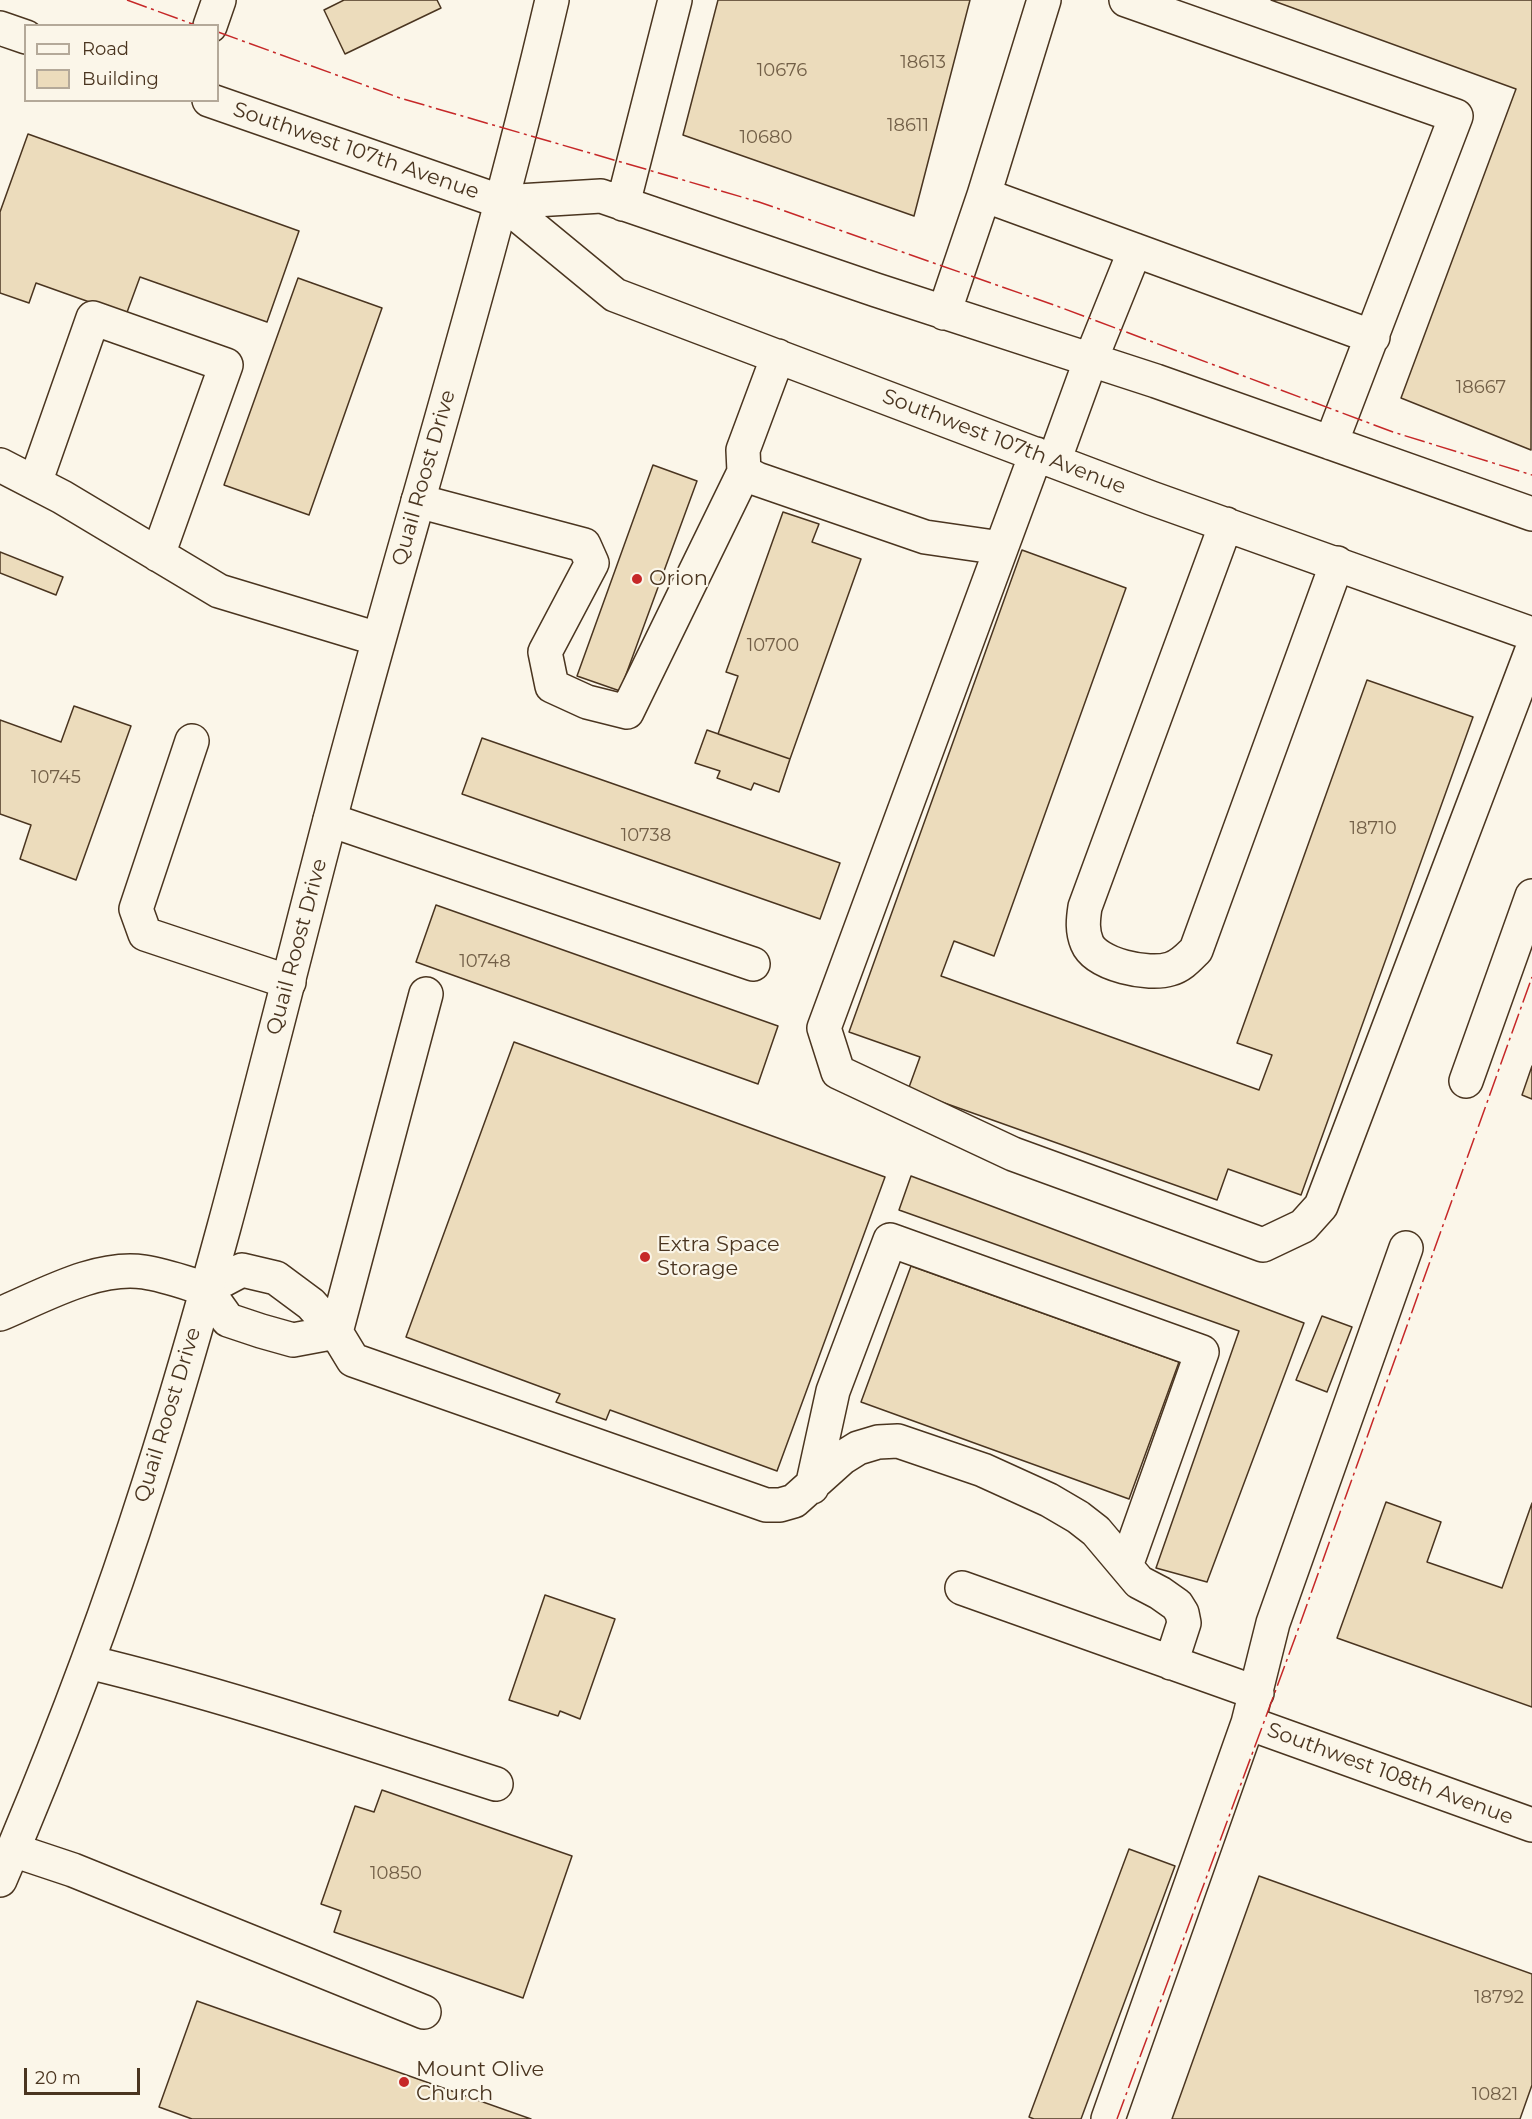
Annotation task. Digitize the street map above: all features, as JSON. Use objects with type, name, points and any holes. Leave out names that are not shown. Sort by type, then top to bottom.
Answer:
[{"type":"street","points":[[211,24],[219,0]]},
{"type":"street","name":"Quail Roost Drive","points":[[0,1880],[88,1662],[150,1481],[206,1289],[378,639],[502,202],[552,0]]},
{"type":"street","points":[[624,204],[675,0]]},
{"type":"street","points":[[944,313],[984,195],[1044,0]]},
{"type":"street","points":[[1126,0],[1456,116],[1331,443]]},
{"type":"street","points":[[0,28],[24,36]]},
{"type":"street","name":"Southwest 107th Avenue","points":[[215,102],[502,202],[615,295],[1226,524],[1532,634]]},
{"type":"street","points":[[984,195],[1373,337]]},
{"type":"street","name":"Southwest 107th Avenue","points":[[502,202],[600,196],[944,313],[1091,359],[1532,514]]},
{"type":"street","points":[[1134,250],[1091,359],[1001,548],[824,1028],[838,1072],[1012,1154],[1263,1245],[1303,1226],[1321,1206],[1532,650]]},
{"type":"street","points":[[34,483],[93,318],[226,364],[158,555]]},
{"type":"street","points":[[418,501],[584,545],[592,563],[545,652],[552,686],[587,702],[627,712],[744,472],[743,450],[778,357]]},
{"type":"street","points":[[0,465],[62,497],[219,591],[378,639]]},
{"type":"street","points":[[744,472],[925,537],[1001,548]]},
{"type":"street","points":[[1226,524],[1085,907],[1082,926],[1087,945],[1095,955],[1121,966],[1152,972],[1170,970],[1184,963],[1196,950],[1337,563]]},
{"type":"street","points":[[192,741],[136,909],[145,934],[289,982]]},
{"type":"street","points":[[330,820],[753,964]]},
{"type":"street","points":[[1466,1081],[1532,896]]},
{"type":"street","points":[[336,1332],[426,994]]},
{"type":"street","points":[[812,1487],[833,1390],[890,1240],[1202,1352],[1126,1566]]},
{"type":"street","points":[[1107,2119],[1252,1708],[1273,1623],[1406,1248]]},
{"type":"street","points":[[206,1289],[242,1270],[276,1278],[311,1304],[336,1332],[353,1360],[766,1505],[780,1505],[794,1501],[828,1470],[858,1448],[878,1442],[898,1441],[983,1470],[1049,1500],[1078,1517],[1096,1531],[1139,1582],[1168,1599],[1182,1613],[1184,1623],[1171,1663]]},
{"type":"street","points":[[0,1314],[104,1273],[145,1272],[206,1289],[228,1320],[261,1331],[293,1340],[336,1332]]},
{"type":"street","name":"Southwest 108th Avenue","points":[[962,1588],[1171,1663],[1252,1708],[1532,1825]]},
{"type":"street","points":[[88,1662],[150,1677],[496,1784]]},
{"type":"street","points":[[13,1850],[84,1874],[424,2012]]},
{"type":"building","points":[[344,0],[437,0],[441,8],[345,54],[324,10]]},
{"type":"building","points":[[718,0],[970,0],[914,216],[683,135]]},
{"type":"building","points":[[1271,0],[1532,0],[1531,450],[1401,398],[1516,89]]},
{"type":"building","points":[[28,134],[299,231],[267,322],[140,277],[126,315],[36,283],[29,303],[0,293],[0,212]]},
{"type":"building","points":[[298,278],[382,308],[309,515],[224,485]]},
{"type":"building","name":"Orion","points":[[653,465],[697,481],[620,691],[577,676]]},
{"type":"building","points":[[783,512],[819,524],[812,542],[861,559],[790,759],[718,734],[738,676],[726,672]]},
{"type":"building","points":[[1022,550],[1126,588],[994,956],[954,941],[941,976],[1259,1090],[1272,1055],[1237,1043],[1367,680],[1473,717],[1301,1195],[1228,1169],[1217,1200],[908,1090],[920,1057],[849,1032]]},
{"type":"building","points":[[0,552],[63,577],[56,595],[0,573]]},
{"type":"building","points":[[74,706],[131,726],[76,880],[20,859],[31,825],[0,814],[0,720],[61,742]]},
{"type":"building","points":[[707,730],[790,759],[779,792],[754,783],[751,790],[717,778],[720,771],[695,763]]},
{"type":"building","points":[[482,738],[840,863],[820,919],[462,794]]},
{"type":"building","points":[[436,905],[778,1026],[758,1084],[416,962]]},
{"type":"building","name":"Extra Space Storage","points":[[514,1042],[885,1177],[777,1471],[610,1410],[606,1420],[556,1402],[560,1394],[406,1337]]},
{"type":"building","points":[[1532,1066],[1532,1099],[1522,1095]]},
{"type":"building","points":[[911,1176],[1304,1323],[1207,1582],[1156,1568],[1239,1331],[899,1210]]},
{"type":"building","points":[[911,1266],[1179,1362],[1129,1499],[861,1402]]},
{"type":"building","points":[[1322,1316],[1352,1327],[1327,1392],[1296,1380]]},
{"type":"building","points":[[1386,1502],[1441,1522],[1427,1562],[1502,1588],[1532,1503],[1532,1707],[1337,1638]]},
{"type":"building","points":[[545,1595],[615,1619],[580,1719],[560,1711],[558,1716],[509,1700]]},
{"type":"building","points":[[382,1790],[572,1856],[523,1998],[334,1932],[341,1911],[321,1904],[355,1806],[374,1812]]},
{"type":"building","points":[[1129,1849],[1175,1866],[1081,2119],[1034,2119],[1029,2117]]},
{"type":"building","points":[[1259,1876],[1532,1974],[1532,2085],[1520,2119],[1172,2119]]},
{"type":"building","points":[[197,2001],[531,2119],[192,2119],[159,2107]]},
{"type":"power","points":[[127,0],[193,24]]},
{"type":"power","points":[[219,32],[400,98],[759,202],[1054,305],[1393,432],[1532,475]]},
{"type":"power","points":[[1117,2119],[1295,1638],[1532,977]]},
{"type":"place","name":"Orion","points":[[637,579]]},
{"type":"place","name":"Extra Space Storage","points":[[645,1257]]},
{"type":"place","name":"Mount Olive Church","points":[[404,2082]]}]
